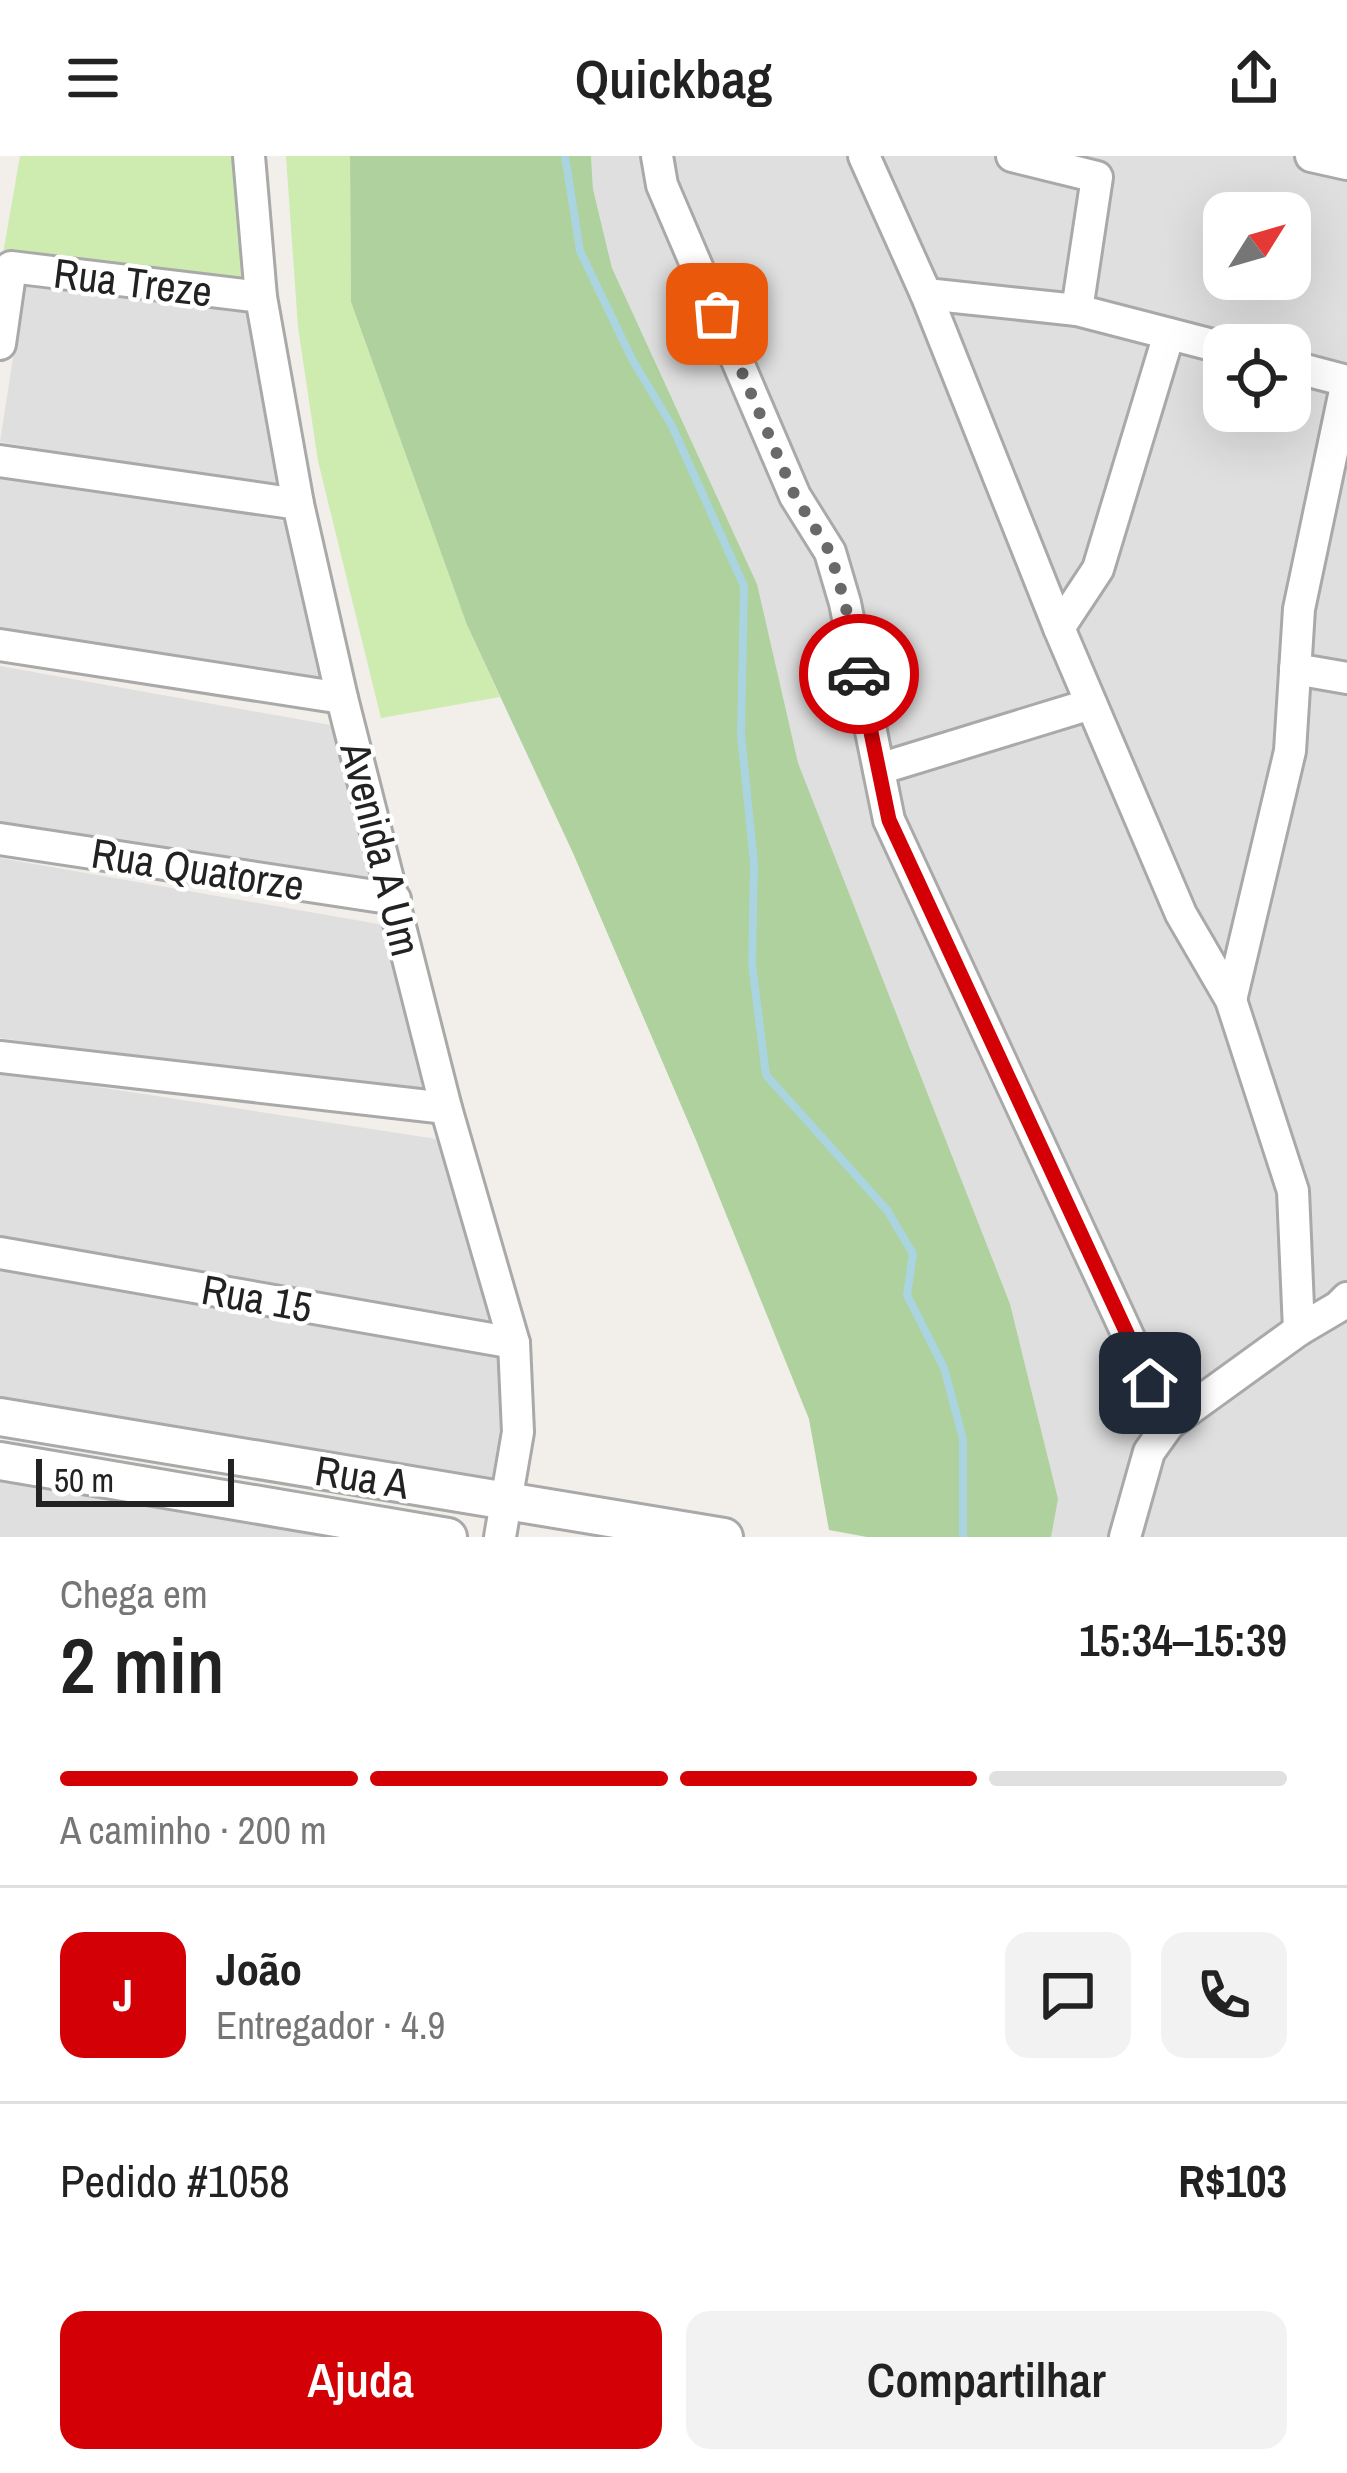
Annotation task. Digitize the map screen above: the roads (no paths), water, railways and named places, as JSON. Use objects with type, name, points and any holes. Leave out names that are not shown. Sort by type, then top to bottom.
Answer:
[{"type":"street","name":"Avenida A Um","points":[[249,156],[261,297],[298,504],[446,1108],[514,1343],[518,1432],[503,1519]]},
{"type":"street","points":[[657,156],[662,185],[778,458],[830,552],[845,603],[889,820],[1168,1424]]},
{"type":"street","points":[[863,156],[926,294],[1058,628],[1181,914],[1231,1000],[1292,1191],[1299,1330]]},
{"type":"street","points":[[1012,156],[1097,177],[1077,310]]},
{"type":"street","points":[[1311,156],[1347,164]]},
{"type":"street","name":"Rua Treze","points":[[0,344],[11,267],[261,297]]},
{"type":"street","points":[[926,294],[1077,310],[1203,343]]},
{"type":"street","points":[[1058,628],[1099,569],[1169,334]]},
{"type":"street","points":[[1231,1000],[1290,751],[1299,609],[1347,381],[1311,372]]},
{"type":"street","points":[[0,461],[298,504]]},
{"type":"street","points":[[0,645],[342,698]]},
{"type":"street","points":[[1295,669],[1347,678]]},
{"type":"street","points":[[878,769],[1091,704]]},
{"type":"street","name":"Rua Quatorze","points":[[0,838],[395,899]]},
{"type":"street","points":[[0,1057],[446,1108]]},
{"type":"street","name":"Rua 15","points":[[0,1253],[514,1343]]},
{"type":"street","points":[[1125,1537],[1150,1452],[1168,1424],[1347,1298]]},
{"type":"street","name":"Rua A","points":[[0,1418],[503,1519],[704,1535]]},
{"type":"street","name":"Rua A","points":[[0,1461],[448,1537]]},
{"type":"waterway","points":[[565,156],[580,251],[632,359],[672,426],[744,586],[741,735],[754,863],[752,964],[766,1075],[887,1210],[913,1254],[907,1295],[944,1368],[963,1439],[963,1537]]}]
